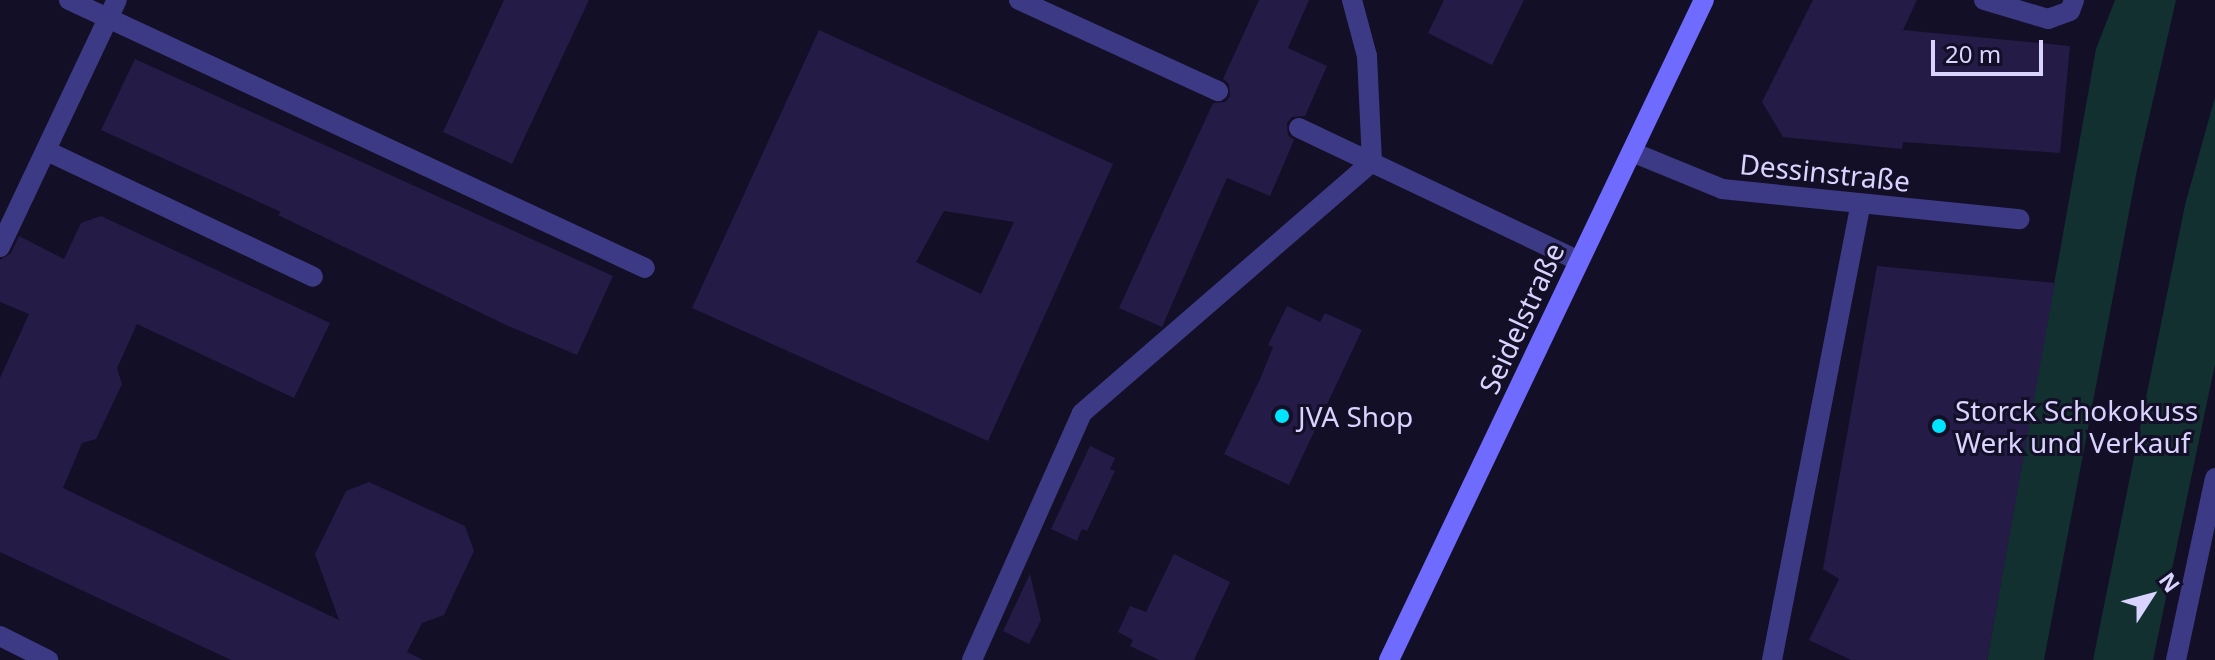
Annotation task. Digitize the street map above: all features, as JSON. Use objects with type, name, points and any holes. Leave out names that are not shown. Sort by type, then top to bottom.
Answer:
[{"type":"main road","name":"Seidelstraße","points":[[1389,660],[1704,0]]},
{"type":"street","points":[[69,0],[645,268]]},
{"type":"street","points":[[0,247],[117,0]]},
{"type":"street","points":[[1019,0],[1218,91]]},
{"type":"street","points":[[1352,0],[1367,56],[1372,162]]},
{"type":"street","points":[[1984,0],[2048,19],[2070,11],[2074,0]]},
{"type":"street","points":[[1299,128],[1579,261]]},
{"type":"street","points":[[47,151],[313,277]]},
{"type":"street","name":"Dessinstraße","points":[[1632,152],[1722,189],[2019,219]]},
{"type":"street","points":[[972,660],[1082,413],[1372,162]]},
{"type":"street","points":[[1772,660],[1861,204]]},
{"type":"street","points":[[2176,660],[2215,478]]},
{"type":"street","points":[[0,636],[48,660]]},
{"type":"green space","points":[[2115,0],[2176,0],[2137,170],[2044,660],[1987,660],[2096,49]]},
{"type":"green space","points":[[2215,97],[2215,364],[2153,660],[2093,660],[2185,205]]},
{"type":"building","points":[[504,0],[589,0],[512,164],[443,132]]},
{"type":"building","points":[[1259,0],[1309,0],[1288,48],[1327,66],[1305,116],[1292,117],[1287,123],[1288,135],[1294,140],[1270,196],[1227,178],[1162,327],[1119,308],[1213,103],[1225,102],[1230,96],[1229,84],[1223,79]]},
{"type":"building","points":[[1444,0],[1524,0],[1492,65],[1428,33]]},
{"type":"building","points":[[1813,0],[1917,0],[1903,30],[2070,46],[2060,153],[1903,142],[1902,149],[1783,137],[1762,102]]},
{"type":"building","points":[[819,30],[1113,164],[988,441],[692,308]],"holes":[[[944,211],[1014,222],[981,294],[916,262]]]},
{"type":"building","points":[[135,59],[613,276],[577,355],[506,325],[278,215],[281,212],[101,130]]},
{"type":"building","points":[[101,216],[330,323],[294,398],[137,324],[117,368],[122,384],[96,439],[82,443],[63,488],[339,620],[315,554],[346,491],[369,482],[465,526],[474,551],[444,615],[422,623],[407,652],[423,660],[231,660],[0,552],[0,378],[29,314],[0,302],[0,260],[11,253],[19,236],[64,259],[81,223]]},
{"type":"building","name":"Storck Schokokuss Werk und Verkauf","points":[[1877,266],[2055,283],[1987,660],[1851,660],[1809,640],[1839,579],[1823,569]]},
{"type":"building","name":"JVA Shop","points":[[1287,306],[1320,322],[1325,313],[1362,330],[1289,485],[1224,454],[1261,377],[1273,347],[1268,345]]},
{"type":"building","points":[[1090,446],[1115,458],[1110,469],[1115,471],[1087,531],[1082,529],[1077,541],[1051,529]]},
{"type":"building","points":[[1174,554],[1230,582],[1194,660],[1159,660],[1130,646],[1133,640],[1118,632],[1130,606],[1146,612]]},
{"type":"building","points":[[1030,574],[1041,620],[1029,644],[1003,631]]},
{"type":"place","name":"JVA Shop","points":[[1282,416]]},
{"type":"place","name":"Storck Schokokuss Werk und Verkauf","points":[[1939,426]]}]
